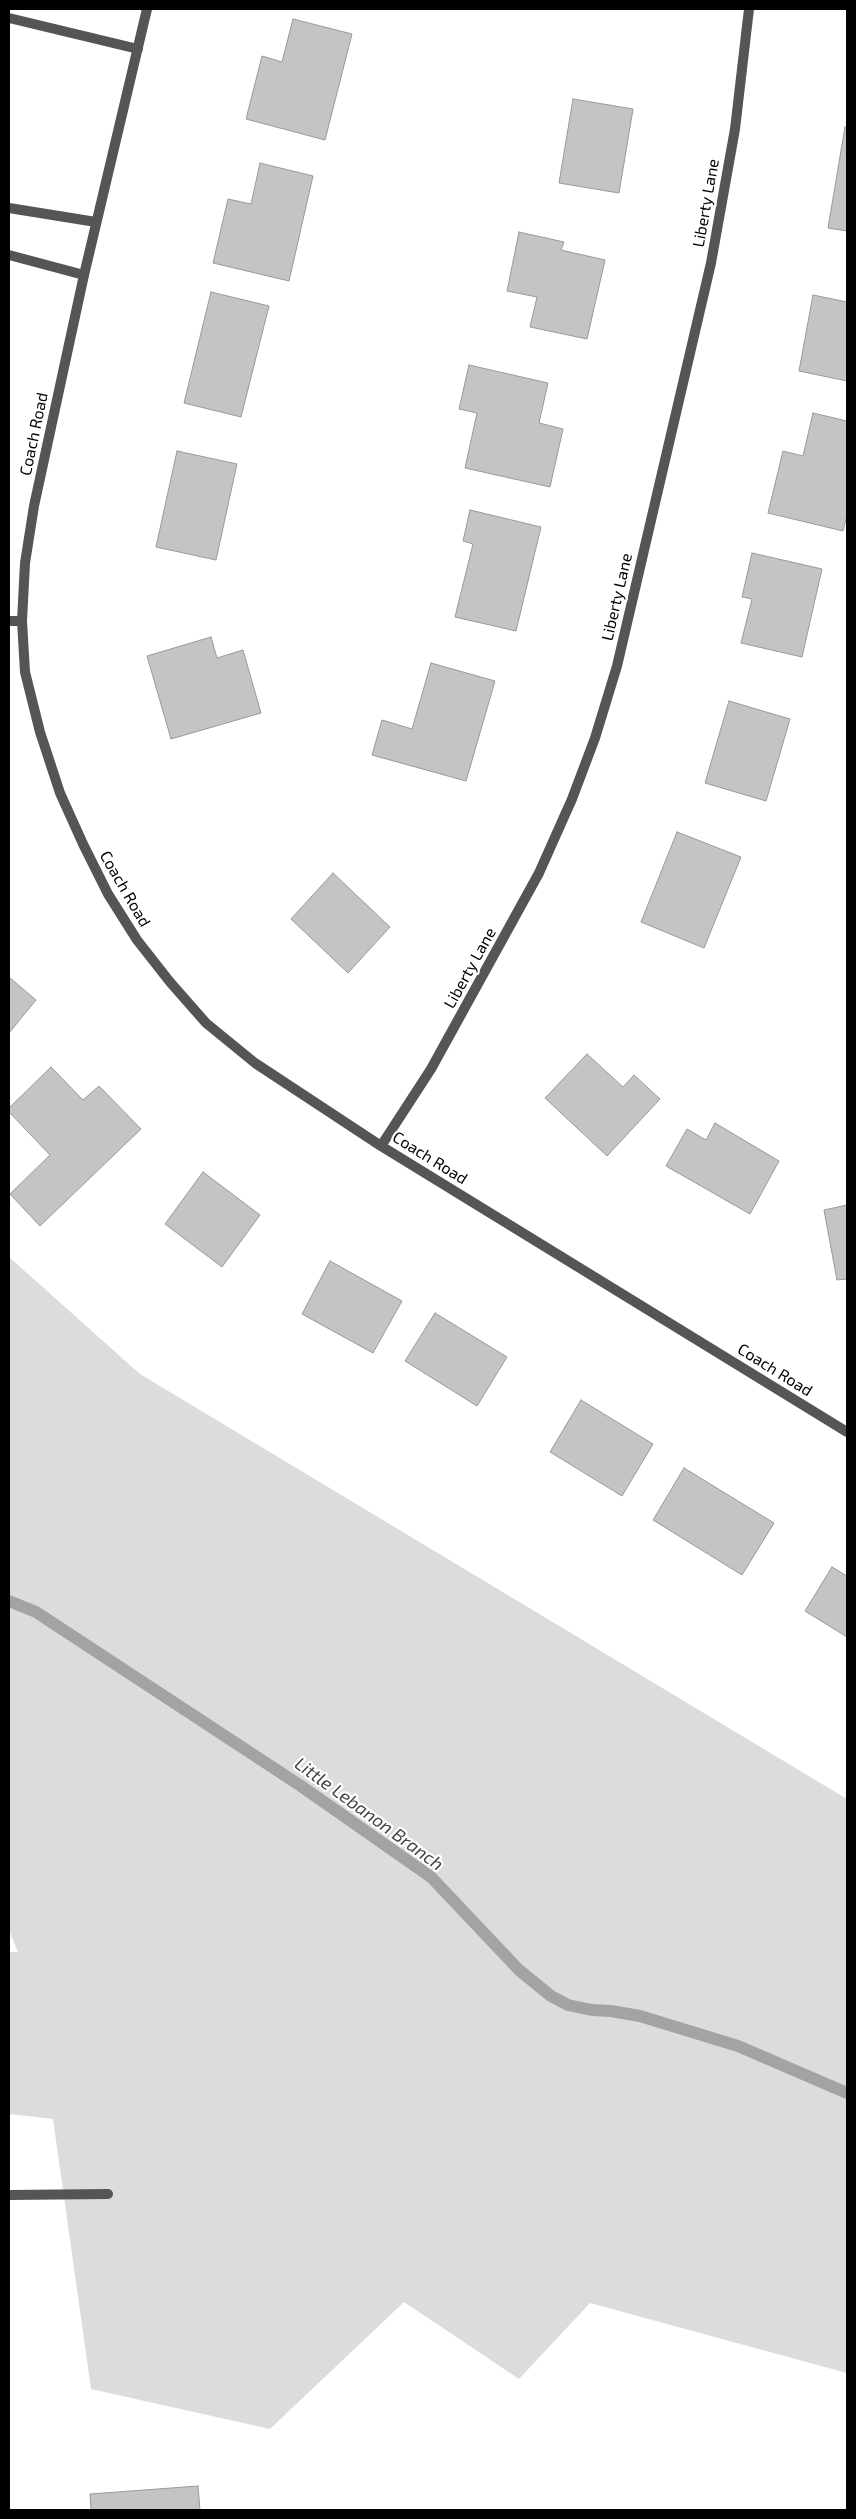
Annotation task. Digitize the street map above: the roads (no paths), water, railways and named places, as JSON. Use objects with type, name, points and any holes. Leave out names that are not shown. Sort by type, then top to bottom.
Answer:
[{"type":"street","name":"Coach Road","points":[[147,9],[96,222],[34,506],[25,563],[22,621],[25,672],[40,732],[60,792],[108,894],[137,940],[206,1022],[255,1064],[381,1146],[847,1432]]},
{"type":"street","name":"Liberty Lane","points":[[381,1146],[431,1069],[539,872],[572,799],[595,738],[617,666],[710,263],[735,129],[749,9]]},
{"type":"street","points":[[9,18],[138,49]]},
{"type":"street","points":[[9,208],[96,222]]},
{"type":"street","points":[[9,255],[84,275]]},
{"type":"street","points":[[9,621],[22,621]]},
{"type":"street","points":[[9,2195],[108,2194]]},
{"type":"waterway","name":"Little Lebanon Branch","points":[[9,1601],[36,1612],[301,1786],[431,1877],[519,1970],[551,1996],[568,2005],[640,2016],[738,2046],[847,2093]]}]
